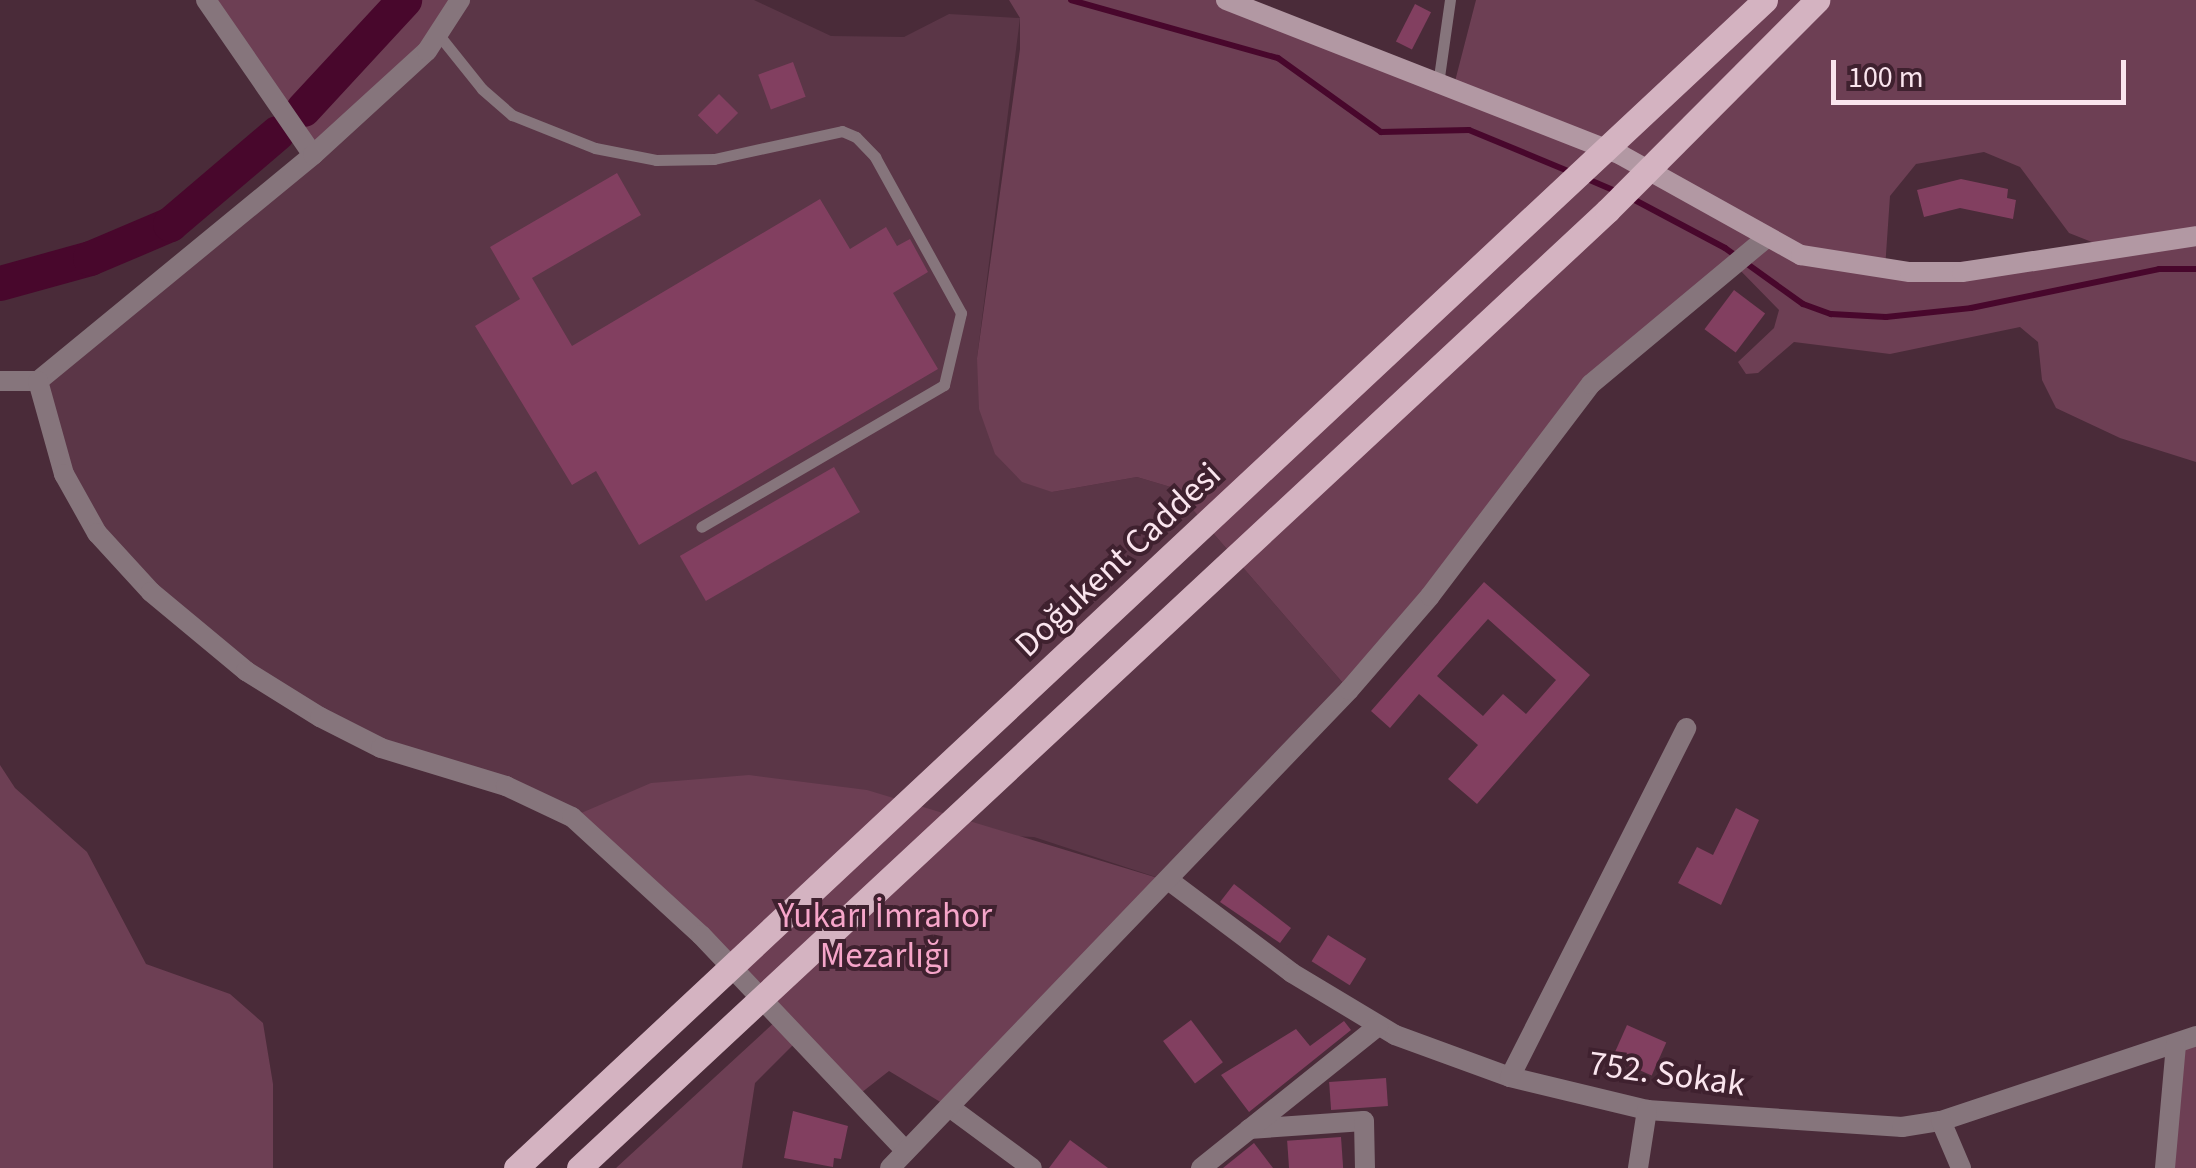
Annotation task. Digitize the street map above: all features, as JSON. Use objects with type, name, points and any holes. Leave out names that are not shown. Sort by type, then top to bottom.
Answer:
[{"type":"main road","name":"Doğukent Caddesi","points":[[516,1168],[1765,0]]},
{"type":"main road","points":[[579,1168],[1607,211],[1817,0]]},
{"type":"street","points":[[206,0],[313,155]]},
{"type":"street","points":[[0,381],[38,380],[313,155],[383,96],[438,34],[460,0]]},
{"type":"street","points":[[1226,0],[1621,155],[1764,240],[1860,266],[1945,272],[2196,236]]},
{"type":"street","points":[[890,1168],[903,1148],[952,1108],[1171,882],[1430,596],[1591,384],[1764,240]]},
{"type":"street","points":[[38,380],[64,474],[98,533],[151,592],[246,671],[320,718],[380,748],[506,786],[572,817],[701,935],[903,1148]]},
{"type":"street","points":[[1510,1076],[1686,728]]},
{"type":"street","name":"752. Sokak","points":[[1171,882],[1292,973],[1378,1026],[1510,1076],[1647,1110],[1856,1127],[1940,1121],[2186,1040]]},
{"type":"street","points":[[1201,1168],[1378,1026]]},
{"type":"street","points":[[2165,1168],[2186,1040]]},
{"type":"street","points":[[952,1108],[1032,1168]]},
{"type":"street","points":[[1638,1168],[1647,1110]]},
{"type":"street","points":[[1249,1129],[1364,1121],[1365,1168]]},
{"type":"street","points":[[1940,1121],[1961,1168]]},
{"type":"lane","points":[[1438,84],[1450,0]]},
{"type":"lane","points":[[438,34],[482,89],[512,115],[595,148],[656,160],[714,159],[842,131],[856,137],[874,157],[961,314],[944,385],[701,527]]},
{"type":"shaded area","points":[[460,0],[754,0],[831,36],[904,37],[949,14],[1020,18],[977,358],[1052,492],[1137,477],[1174,488],[1349,690],[1171,882],[1034,837],[572,817],[442,769],[246,671],[97,533],[38,381],[313,155]]},
{"type":"green space","points":[[206,0],[460,0],[427,51],[313,155]]},
{"type":"green space","points":[[1009,0],[1254,0],[1266,14],[1453,89],[1476,0],[2196,0],[2196,462],[2120,438],[2056,408],[2042,380],[2038,342],[2020,327],[1890,354],[1794,342],[1758,373],[1746,374],[1738,362],[1774,328],[1779,310],[1733,263],[1624,354],[1349,690],[1174,488],[1137,477],[1052,492],[1022,482],[995,454],[979,409],[977,358],[1020,49],[1020,18]],"holes":[[[1984,152],[2020,167],[2069,233],[2107,248],[1885,269],[1890,196],[1916,164]]]},
{"type":"green space","points":[[0,765],[15,788],[87,852],[146,964],[230,994],[263,1023],[273,1084],[273,1168],[0,1168]]},
{"type":"green space","name":"Yukarı İmrahor Mezarlığı","points":[[749,775],[867,790],[1171,882],[952,1109],[889,1071],[852,1100],[797,1041],[755,1083],[742,1168],[616,1168],[777,1020],[572,817],[651,783]]},
{"type":"green space","points":[[2196,1039],[2196,1168],[2168,1168],[2181,1046]]},
{"type":"building","points":[[1415,4],[1431,12],[1412,50],[1396,41]]},
{"type":"building","points":[[793,62],[806,97],[771,109],[758,75]]},
{"type":"building","points":[[719,94],[738,113],[717,134],[698,115]]},
{"type":"building","points":[[617,173],[641,215],[532,278],[572,346],[820,199],[850,249],[886,227],[897,246],[910,239],[928,272],[893,293],[938,369],[639,545],[596,471],[572,485],[475,326],[520,299],[490,247]]},
{"type":"building","points":[[1961,179],[2008,189],[2007,198],[2016,200],[2013,219],[1960,208],[1924,217],[1917,190]]},
{"type":"building","points":[[1734,290],[1765,313],[1736,353],[1705,329]]},
{"type":"building","points":[[834,467],[860,512],[706,601],[680,556]]},
{"type":"building","points":[[1484,582],[1590,675],[1477,804],[1448,779],[1478,745],[1419,694],[1390,728],[1371,711]],"holes":[[[1488,619],[1556,680],[1526,714],[1503,694],[1483,716],[1437,676]]]},
{"type":"building","points":[[1736,808],[1759,820],[1721,905],[1678,883],[1697,847],[1713,855]]},
{"type":"building","points":[[1234,884],[1291,928],[1280,943],[1220,902]]},
{"type":"building","points":[[1328,935],[1366,959],[1350,985],[1312,961]]},
{"type":"building","points":[[1191,1020],[1223,1062],[1195,1083],[1163,1041]]},
{"type":"building","points":[[1344,1021],[1351,1030],[1249,1112],[1221,1075],[1296,1029],[1310,1046]]},
{"type":"building","points":[[1627,1025],[1666,1042],[1652,1075],[1612,1058]]},
{"type":"building","points":[[1386,1078],[1388,1106],[1331,1110],[1329,1082]]},
{"type":"building","points":[[793,1111],[848,1126],[841,1159],[834,1158],[833,1167],[784,1158]]},
{"type":"building","points":[[1341,1137],[1343,1168],[1289,1168],[1287,1141]]},
{"type":"building","points":[[1070,1140],[1108,1168],[1049,1168]]},
{"type":"building","points":[[1254,1143],[1273,1168],[1223,1168]]},
{"type":"waterway","points":[[303,109],[404,0]]},
{"type":"waterway","points":[[1071,0],[1278,58],[1381,132],[1469,130],[1573,173]]},
{"type":"waterway","points":[[0,283],[90,258],[170,224],[277,133]]},
{"type":"waterway","points":[[1585,178],[1615,191]]},
{"type":"waterway","points":[[1631,198],[1725,248],[1803,304],[1831,314],[1886,317],[1971,308],[2159,269],[2196,269]]}]
